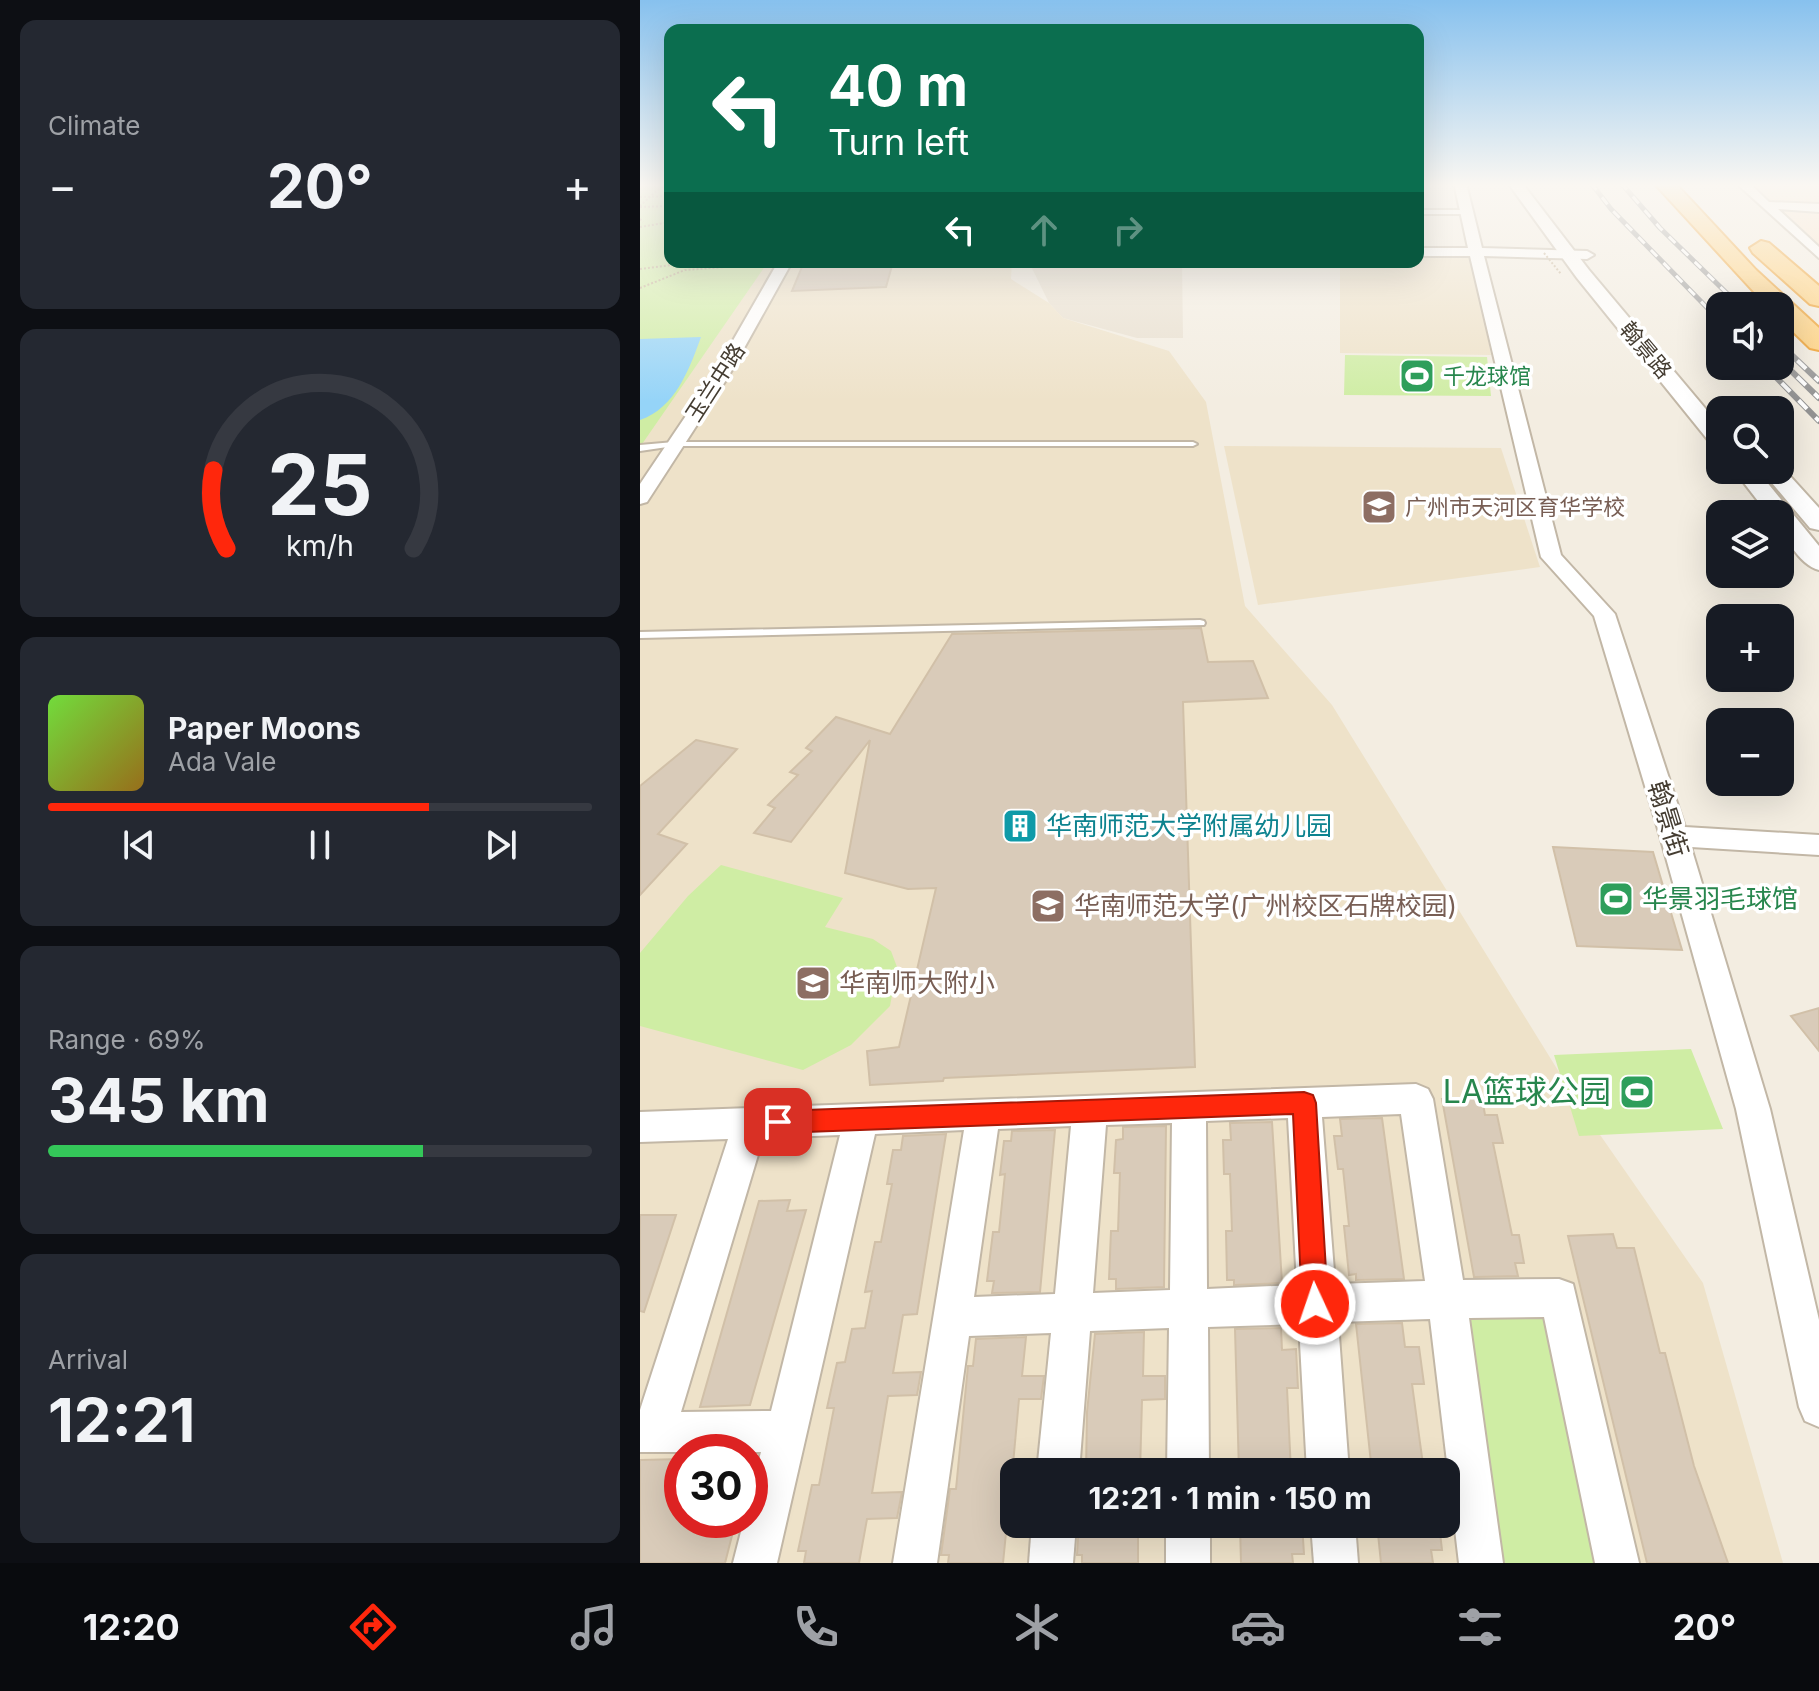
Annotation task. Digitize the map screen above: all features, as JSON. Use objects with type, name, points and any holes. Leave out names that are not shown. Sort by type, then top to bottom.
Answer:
[{"type":"highway","points":[[1731,256],[1819,342]]},
{"type":"highway","points":[[1769,256],[1819,297]]},
{"type":"street","name":"翰景街","points":[[1477,256],[1551,557],[1604,614],[1674,836],[1753,1109],[1819,1407]]},
{"type":"street","name":"翰景路","points":[[1579,256],[1708,396]]},
{"type":"street","name":"翰景路","points":[[1579,256],[1706,422]]},
{"type":"street","name":"玉兰中路","points":[[640,498],[720,377],[782,268]]},
{"type":"street","points":[[1756,484],[1819,562]]},
{"type":"street","points":[[1784,484],[1819,523]]},
{"type":"street","points":[[1674,836],[1819,845]]},
{"type":"street","points":[[640,1127],[1416,1099],[1447,1299],[1481,1563]]},
{"type":"street","points":[[1304,1103],[1327,1458]]},
{"type":"street","points":[[1188,1458],[1189,1107]]},
{"type":"street","points":[[1059,1458],[1069,1310],[1090,1110]]},
{"type":"street","points":[[915,1563],[983,1115]]},
{"type":"street","points":[[755,1563],[861,1119]]},
{"type":"street","points":[[750,1123],[647,1432],[787,1431]]},
{"type":"street","points":[[952,1317],[1188,1306],[1559,1298],[1617,1563]]},
{"type":"street","points":[[1051,1563],[1053,1538]]},
{"type":"street","points":[[1188,1538],[1188,1563]]},
{"type":"street","points":[[1334,1538],[1336,1563]]},
{"type":"lane","points":[[640,448],[674,444],[1193,444]]},
{"type":"lane","points":[[640,635],[1200,623]]},
{"type":"path","points":[[1546,256],[1561,274]]},
{"type":"path","points":[[640,269],[664,266]]},
{"type":"path","points":[[640,288],[685,270],[712,268]]},
{"type":"shaded area","name":"华南师范大学(广州校区石牌校园)","points":[[640,256],[664,256],[664,268],[1012,268],[1011,279],[1049,303],[1063,318],[1169,351],[1206,402],[1245,606],[1332,705],[1580,1106],[1703,1283],[1783,1563],[640,1563]]},
{"type":"shaded area","points":[[1424,257],[1472,257],[1491,355],[1340,353],[1340,268],[1424,268]]},
{"type":"shaded area","points":[[1032,268],[1182,268],[1183,338],[1137,338],[1063,318],[1049,303]]},
{"type":"shaded area","name":"广州市天河区育华学校","points":[[1224,446],[1501,448],[1540,567],[1258,605]]},
{"type":"green space","points":[[640,256],[664,256],[664,268],[764,268],[640,447]]},
{"type":"green space","name":"千龙球馆","points":[[1345,355],[1487,357],[1491,396],[1344,395]]},
{"type":"green space","points":[[721,865],[843,898],[825,927],[873,939],[891,951],[897,967],[890,1006],[851,1045],[803,1070],[640,1026],[640,953],[688,896]]},
{"type":"green space","name":"LA篮球公园","points":[[1691,1049],[1723,1129],[1579,1136],[1554,1055]]},
{"type":"green space","points":[[1561,1318],[1619,1563],[1473,1563],[1460,1480],[1460,1458],[1457,1458],[1435,1319]]},
{"type":"water","points":[[701,337],[686,375],[672,397],[663,407],[640,420],[640,339]]},
{"type":"building","points":[[802,268],[891,268],[886,287],[792,291]]},
{"type":"building","name":"华南师范大学附属幼儿园","points":[[1201,628],[1208,662],[1253,661],[1268,698],[1183,702],[1195,1067],[944,1078],[943,1081],[870,1085],[867,1051],[899,1047],[936,888],[908,889],[845,873],[870,740],[791,842],[754,833],[775,808],[768,805],[798,775],[790,772],[812,751],[806,748],[836,717],[890,734],[952,634]]},
{"type":"building","points":[[696,740],[737,749],[658,834],[687,844],[640,895],[640,786]]},
{"type":"building","name":"华景羽毛球馆","points":[[1553,847],[1653,852],[1682,950],[1577,946]]},
{"type":"building","points":[[1819,1008],[1819,1051],[1791,1016]]},
{"type":"building","points":[[1482,1098],[1485,1115],[1497,1115],[1503,1143],[1493,1143],[1512,1235],[1519,1235],[1524,1263],[1515,1263],[1518,1276],[1474,1277],[1442,1099]]},
{"type":"building","points":[[1382,1118],[1404,1279],[1356,1280],[1356,1274],[1349,1275],[1344,1226],[1349,1226],[1343,1169],[1338,1169],[1334,1136],[1342,1136],[1340,1119]]},
{"type":"building","points":[[1272,1122],[1282,1283],[1234,1285],[1234,1280],[1227,1280],[1226,1231],[1232,1231],[1230,1174],[1224,1174],[1223,1140],[1231,1140],[1230,1123]]},
{"type":"building","points":[[1166,1126],[1164,1287],[1116,1289],[1116,1279],[1109,1279],[1111,1231],[1118,1231],[1120,1173],[1114,1173],[1116,1140],[1123,1139],[1123,1127]]},
{"type":"building","points":[[1055,1130],[1040,1292],[992,1293],[994,1281],[987,1281],[993,1232],[999,1232],[1005,1174],[1000,1175],[1004,1141],[1011,1141],[1012,1131]]},
{"type":"building","points":[[946,1134],[917,1314],[903,1315],[893,1373],[921,1372],[917,1395],[888,1396],[872,1493],[902,1492],[897,1518],[867,1519],[859,1563],[804,1563],[806,1551],[798,1551],[812,1485],[819,1485],[834,1408],[827,1408],[837,1363],[845,1362],[852,1329],[865,1328],[872,1291],[865,1292],[875,1242],[881,1242],[892,1184],[887,1184],[893,1150],[901,1150],[903,1136]]},
{"type":"building","points":[[790,1200],[787,1211],[806,1210],[750,1405],[700,1407],[759,1201]]},
{"type":"building","points":[[640,1215],[676,1215],[644,1312],[640,1311]]},
{"type":"building","points":[[1613,1234],[1617,1248],[1634,1248],[1660,1353],[1665,1353],[1694,1466],[1728,1563],[1647,1563],[1568,1236]]},
{"type":"building","points":[[1402,1323],[1405,1347],[1419,1347],[1424,1384],[1412,1384],[1422,1458],[1370,1458],[1356,1324]]},
{"type":"building","points":[[1281,1328],[1282,1350],[1296,1349],[1298,1388],[1287,1388],[1290,1458],[1239,1458],[1235,1329]]},
{"type":"building","points":[[1144,1332],[1143,1376],[1165,1376],[1165,1399],[1142,1400],[1140,1458],[1086,1458],[1087,1412],[1095,1334]]},
{"type":"building","points":[[1026,1337],[1022,1376],[1044,1376],[1041,1399],[1019,1399],[1014,1458],[1000,1458],[1000,1538],[1006,1538],[1003,1563],[948,1563],[949,1555],[941,1555],[950,1489],[956,1489],[968,1366],[973,1366],[976,1339]]},
{"type":"building","points":[[664,1459],[664,1538],[731,1538],[725,1563],[640,1563],[640,1460]]},
{"type":"building","points":[[1078,1538],[1138,1538],[1138,1563],[1082,1563],[1082,1555],[1077,1555]]},
{"type":"building","points":[[1240,1538],[1303,1538],[1304,1554],[1292,1554],[1293,1563],[1241,1563]]},
{"type":"building","points":[[1378,1538],[1441,1538],[1442,1550],[1431,1550],[1433,1563],[1381,1563]]},
{"type":"railway","points":[[1657,256],[1706,307]]},
{"type":"railway","points":[[1689,256],[1726,292]]},
{"type":"railway","points":[[1794,357],[1819,381]]},
{"type":"railway","points":[[1794,374],[1819,398]]},
{"type":"railway","points":[[1779,380],[1819,421]]},
{"type":"place","name":"千龙球馆","points":[[1417,376]]},
{"type":"place","name":"广州市天河区育华学校","points":[[1379,507]]},
{"type":"place","name":"华南师范大学附属幼儿园","points":[[1020,826]]},
{"type":"place","name":"华景羽毛球馆","points":[[1616,899]]},
{"type":"place","name":"华南师范大学(广州校区石牌校园)","points":[[1048,906]]},
{"type":"place","name":"华南师大附小","points":[[813,983]]},
{"type":"place","name":"LA篮球公园","points":[[1637,1092]]},
{"type":"route","points":[[778,1122],[1304,1103],[1315,1304]]}]
